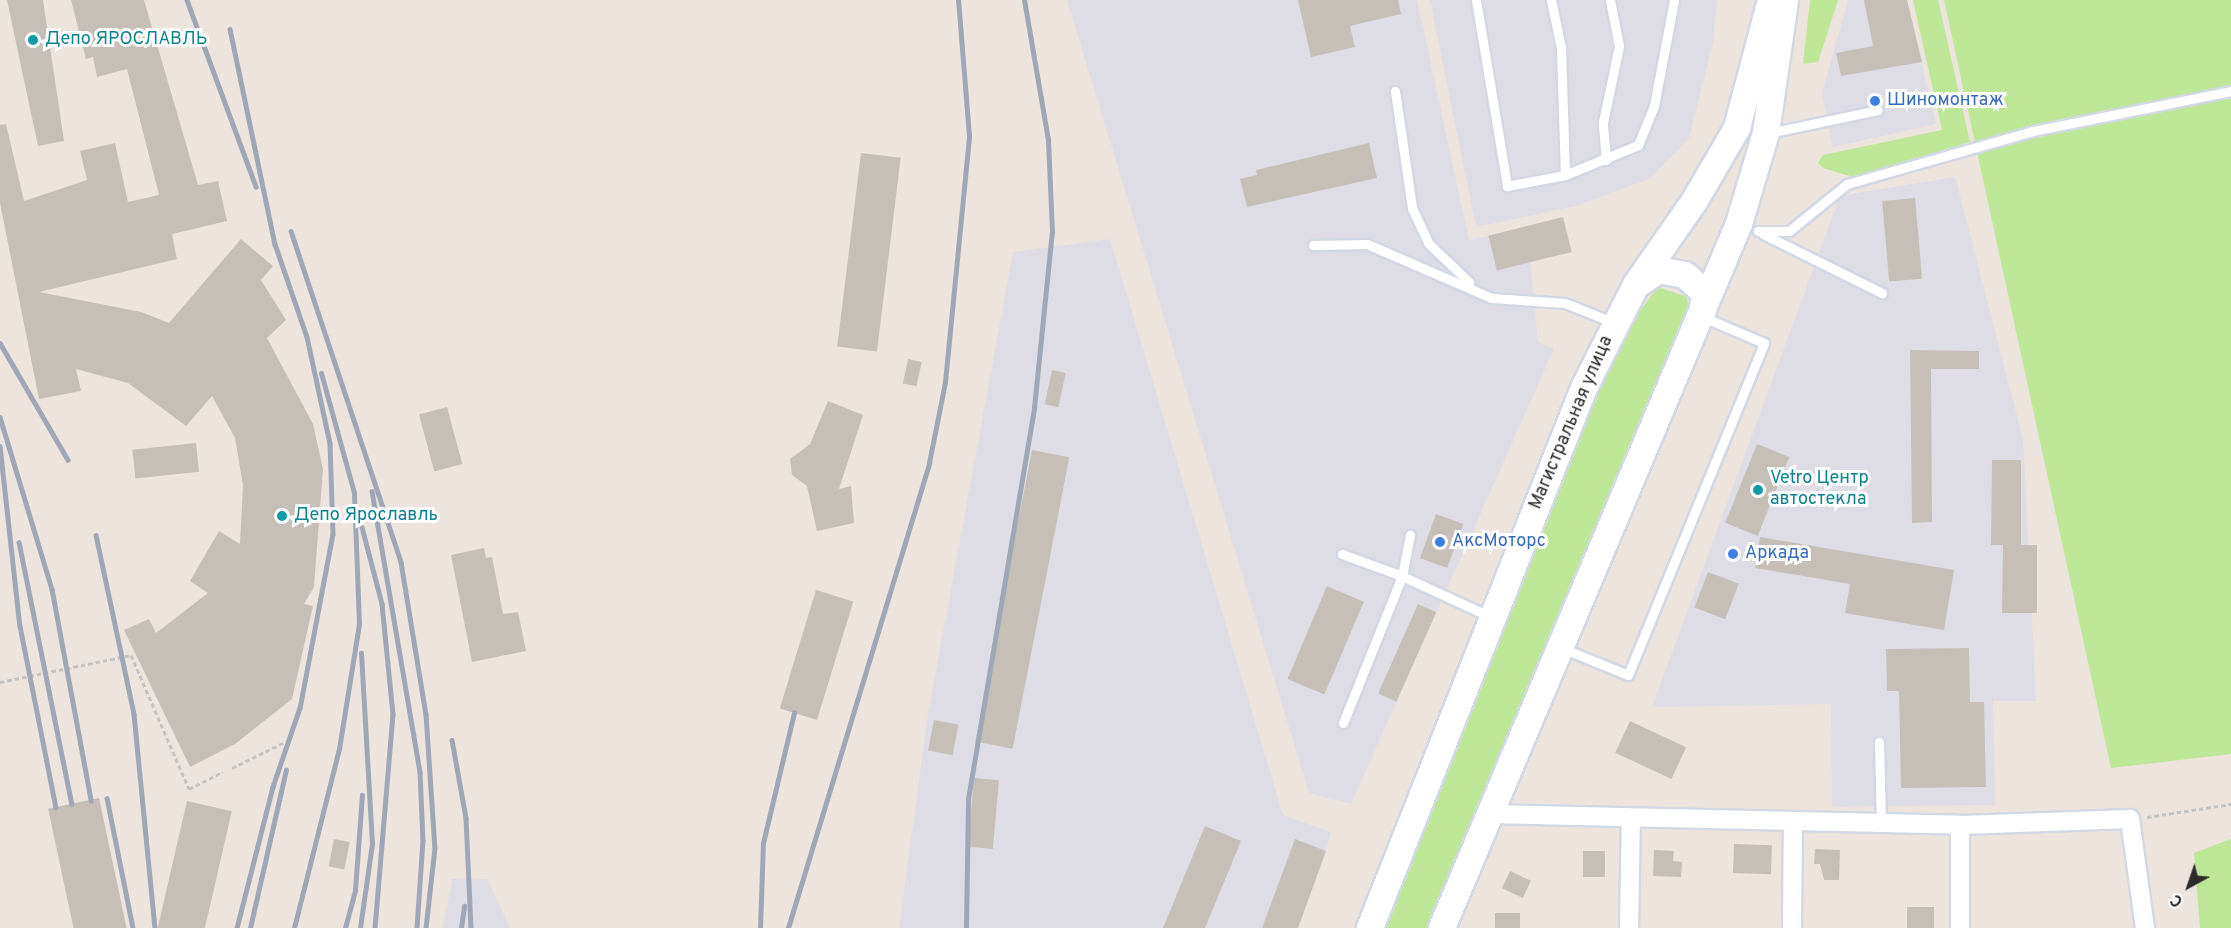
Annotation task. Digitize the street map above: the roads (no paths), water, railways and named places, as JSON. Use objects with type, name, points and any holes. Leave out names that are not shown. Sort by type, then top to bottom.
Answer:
[{"type":"main road","name":"Магистральная улица","points":[[1370,928],[1562,439],[1615,323],[1636,285],[1694,202],[1737,128],[1770,0]]},
{"type":"main road","points":[[1442,928],[1702,316],[1748,228],[1766,133],[1785,0]]},
{"type":"main road","points":[[1737,128],[1766,133]]},
{"type":"main road","points":[[1636,285],[1659,270],[1685,275],[1705,293],[1702,316]]},
{"type":"street","points":[[1490,814],[1793,823],[1960,825],[2130,819],[2145,928]]},
{"type":"street","points":[[1629,928],[1631,818]]},
{"type":"street","points":[[1792,928],[1793,823]]},
{"type":"street","points":[[1960,825],[1960,928]]},
{"type":"lane","points":[[1476,0],[1508,186],[1565,175],[1638,145],[1654,106],[1674,0]]},
{"type":"lane","points":[[1551,0],[1561,48],[1565,175]]},
{"type":"lane","points":[[1606,160],[1603,122],[1619,46],[1610,0]]},
{"type":"lane","points":[[1395,91],[1412,208],[1428,243],[1448,266],[1492,298]]},
{"type":"lane","points":[[1748,228],[1789,231],[1847,184],[2033,131],[2231,91]]},
{"type":"lane","points":[[1766,133],[1878,110]]},
{"type":"lane","points":[[1748,228],[1882,293]]},
{"type":"lane","points":[[1313,245],[1367,244],[1492,298],[1565,303],[1615,323]]},
{"type":"lane","points":[[1562,648],[1628,675],[1764,343],[1702,316]]},
{"type":"lane","points":[[1343,723],[1402,576],[1410,535]]},
{"type":"lane","points":[[1342,554],[1402,576],[1493,618]]},
{"type":"lane","points":[[1879,742],[1881,824]]},
{"type":"railway","points":[[187,0],[256,187]]},
{"type":"railway","points":[[788,928],[929,463],[945,382],[969,136],[958,0]]},
{"type":"railway","points":[[966,928],[968,799],[1034,408],[1052,232],[1048,140],[1024,0]]},
{"type":"railway","points":[[230,29],[275,244],[307,337],[330,443],[333,534],[300,708],[273,787],[237,928]]},
{"type":"railway","points":[[291,231],[401,562],[426,714],[435,848],[426,928]]},
{"type":"railway","points":[[0,343],[68,460]]},
{"type":"railway","points":[[294,928],[339,749],[359,624],[354,493],[321,373]]},
{"type":"railway","points":[[0,417],[52,589],[91,800]]},
{"type":"railway","points":[[0,446],[20,626],[56,807]]},
{"type":"railway","points":[[372,491],[420,772],[423,840],[417,928]]},
{"type":"railway","points":[[362,527],[382,604],[393,714],[375,928]]},
{"type":"railway","points":[[96,535],[134,714],[155,928]]},
{"type":"railway","points":[[19,542],[72,804]]},
{"type":"railway","points":[[360,928],[372,844],[361,653]]},
{"type":"railway","points":[[760,928],[763,843],[794,713]]},
{"type":"railway","points":[[452,740],[466,818],[471,928]]},
{"type":"railway","points":[[250,928],[286,770]]},
{"type":"railway","points":[[345,928],[355,890],[362,795]]},
{"type":"railway","points":[[107,798],[133,928]]},
{"type":"railway","points":[[461,928],[464,906]]},
{"type":"place","name":"Депо ЯРОСЛАВЛЬ","points":[[33,40]]},
{"type":"place","name":"Шиномонтаж","points":[[1875,101]]},
{"type":"place","name":"Vetro Центр автостекла","points":[[1758,490]]},
{"type":"place","name":"Депо Ярославль","points":[[282,516]]},
{"type":"place","name":"АксМоторс","points":[[1440,542]]},
{"type":"place","name":"Аркада","points":[[1733,554]]}]
